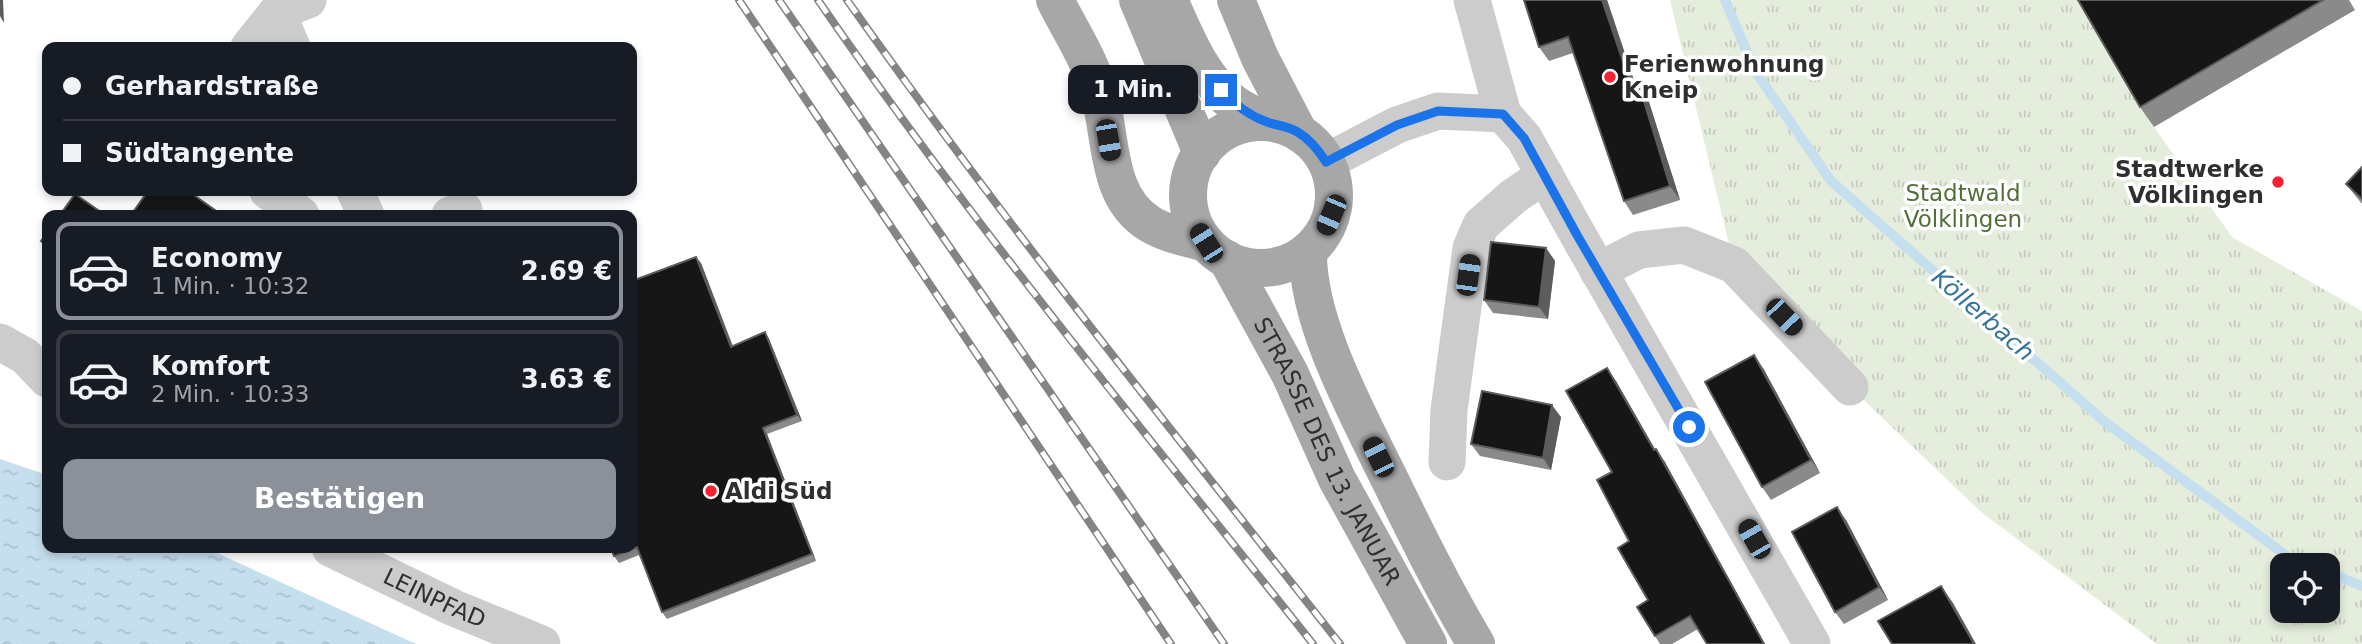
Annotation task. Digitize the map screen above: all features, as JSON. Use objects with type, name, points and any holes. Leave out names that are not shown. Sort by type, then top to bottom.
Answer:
[{"type":"main road","points":[[1055,0],[1093,74],[1100,95],[1112,162],[1123,198],[1149,224],[1251,267],[1274,267],[1289,262],[1308,252],[1317,243],[1331,215],[1333,182],[1326,162],[1316,147],[1283,127],[1233,103],[1209,77],[1169,0]]},
{"type":"main road","points":[[1138,0],[1202,153]]},
{"type":"main road","points":[[1236,0],[1260,58],[1283,127]]},
{"type":"main road","points":[[1216,251],[1192,221],[1188,200],[1191,176],[1202,153],[1223,132],[1237,126],[1283,127]]},
{"type":"main road","name":"STRASSE DES 13. JANUAR","points":[[1216,251],[1290,374],[1337,479],[1428,644]]},
{"type":"main road","name":"STRASSE DES 13. JANUAR","points":[[1308,252],[1311,294],[1346,390],[1422,546],[1476,644]]},
{"type":"street","points":[[1472,0],[1503,114],[1524,138],[1812,644]]},
{"type":"street","points":[[254,42],[293,6]]},
{"type":"street","points":[[292,42],[293,6]]},
{"type":"street","points":[[1326,162],[1397,125],[1438,111],[1503,114]]},
{"type":"street","points":[[1447,462],[1449,410],[1471,248],[1481,225],[1514,196],[1545,175]]},
{"type":"street","points":[[275,196],[294,210]]},
{"type":"street","points":[[1598,271],[1639,250],[1684,245],[1734,265],[1850,387]]},
{"type":"street","name":"LEINPFAD","points":[[340,553],[454,608],[542,644]]},
{"type":"green space","name":"Stadtwald Völklingen","points":[[1670,0],[2080,0],[2154,127],[2232,237],[2362,311],[2362,644],[2157,644],[1981,512],[1850,387],[1734,265]]},
{"type":"water","points":[[0,459],[42,473],[42,553],[217,553],[416,644],[0,644]]},
{"type":"building","points":[[1524,0],[1602,0],[1632,88],[1639,85],[1670,186],[1624,201],[1568,37],[1539,47]]},
{"type":"building","points":[[2078,0],[2323,0],[2140,107]]},
{"type":"building","points":[[2362,167],[2362,199],[2346,184]]},
{"type":"building","points":[[74,196],[78,196],[98,210],[64,210]]},
{"type":"building","points":[[144,196],[195,196],[215,210],[135,210]]},
{"type":"building","points":[[1491,242],[1546,248],[1539,307],[1484,300]]},
{"type":"building","name":"Aldi Süd","points":[[696,257],[731,347],[765,332],[797,415],[763,428],[812,554],[662,612],[637,547],[637,279]]},
{"type":"building","points":[[1754,355],[1811,460],[1762,487],[1705,382]]},
{"type":"building","points":[[1607,368],[1654,450],[1656,449],[1764,644],[1707,644],[1690,616],[1655,636],[1637,607],[1648,600],[1618,548],[1629,541],[1597,480],[1612,472],[1566,391]]},
{"type":"building","points":[[1482,391],[1552,405],[1543,458],[1471,444]]},
{"type":"building","points":[[1837,507],[1879,587],[1835,612],[1792,532]]},
{"type":"building","points":[[1941,586],[1974,644],[1892,644],[1878,621]]},
{"type":"waterway","name":"Köllerbach","points":[[1725,0],[1755,71],[1831,181],[2105,422],[2283,553]]},
{"type":"waterway","name":"Köllerbach","points":[[2340,577],[2362,586]]},
{"type":"railway","points":[[739,0],[1171,644]]},
{"type":"railway","points":[[779,0],[1224,644]]},
{"type":"railway","points":[[818,0],[876,83],[998,246],[1313,644]]},
{"type":"railway","points":[[847,0],[1028,245],[1340,644]]},
{"type":"place","name":"Ferienwohnung Kneip","points":[[1610,77]]},
{"type":"place","name":"Stadtwerke Völklingen","points":[[2278,182]]},
{"type":"place","name":"Aldi Süd","points":[[711,491]]},
{"type":"route","points":[[1221,90],[1233,103],[1267,122],[1299,132],[1316,147],[1326,162],[1397,125],[1438,111],[1503,114],[1524,138],[1689,427]]}]
